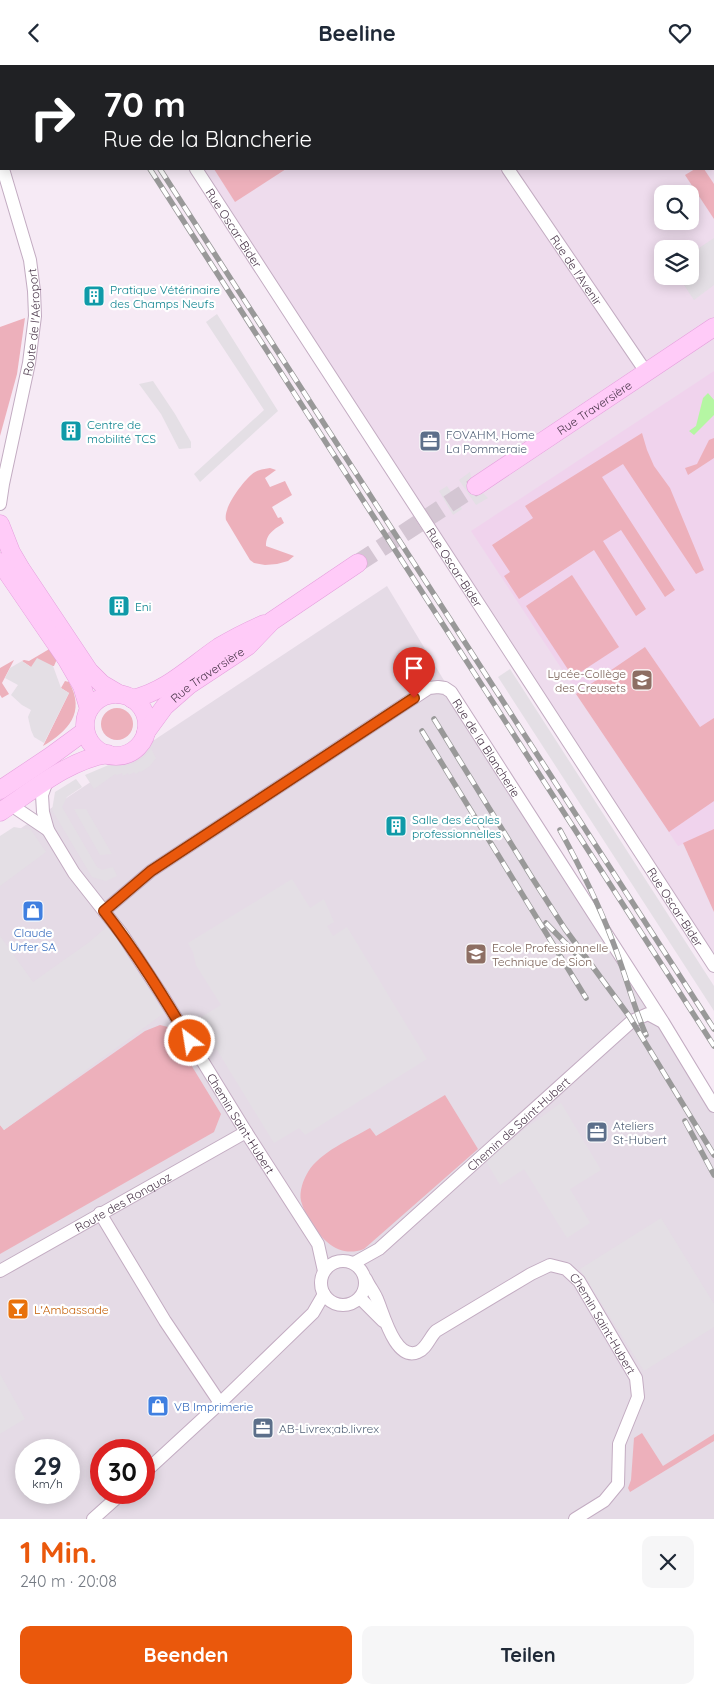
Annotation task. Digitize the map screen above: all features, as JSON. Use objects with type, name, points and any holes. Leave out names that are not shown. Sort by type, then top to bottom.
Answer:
[{"type":"main road","name":"Rue Traversière","points":[[476,486],[714,327]]},
{"type":"main road","points":[[0,524],[11,552],[21,569],[89,671],[102,684],[125,696],[144,712],[146,722],[146,732],[141,743],[133,750],[124,755],[94,756],[76,763],[6,809]]},
{"type":"main road","points":[[0,562],[67,661],[82,686],[89,709]]},
{"type":"main road","name":"Rue Traversière","points":[[125,696],[145,696],[164,688],[235,637],[272,621],[358,563]]},
{"type":"main road","name":"Rue Traversière","points":[[146,732],[174,697],[203,675],[248,646],[272,621]]},
{"type":"main road","points":[[108,755],[93,746],[86,731],[86,719],[89,709],[102,697],[125,696]]},
{"type":"main road","points":[[0,790],[86,731]]},
{"type":"street","name":"Route de l'Aéroport","points":[[0,504],[2,484],[29,363],[35,315],[30,260],[3,170]]},
{"type":"street","name":"Rue Oscar-Bider","points":[[197,170],[714,966]]},
{"type":"street","name":"Rue de l'Avenir","points":[[509,170],[646,372]]},
{"type":"street","name":"Route de l'Aéroport","points":[[0,458],[16,419]]},
{"type":"street","name":"Rue de la Blancherie","points":[[104,911],[151,871],[429,688],[438,687],[445,689],[451,692],[663,1022],[714,1106]]},
{"type":"street","name":"Chemin Saint-Hubert","points":[[47,781],[42,795],[43,812],[48,830],[74,873],[122,934],[147,971],[246,1132],[318,1244],[324,1271]]},
{"type":"street","name":"Chemin Saint-Hubert","points":[[6,809],[48,830]]},
{"type":"street","name":"Chemin de Saint-Hubert","points":[[354,1263],[379,1249],[632,1021],[648,1014],[663,1022]]},
{"type":"street","name":"Route des Ronquoz","points":[[0,1271],[246,1132]]},
{"type":"street","points":[[100,1213],[165,1321],[220,1403]]},
{"type":"street","name":"Chemin Saint-Hubert","points":[[318,1244],[341,1260]]},
{"type":"street","name":"Chemin de Saint-Hubert","points":[[364,1276],[379,1249]]},
{"type":"street","points":[[341,1260],[354,1263],[364,1276],[364,1293],[353,1303],[346,1305],[335,1303],[324,1294],[321,1284],[324,1271],[334,1262],[341,1260]]},
{"type":"street","name":"Chemin Saint-Hubert","points":[[364,1276],[377,1299],[385,1323],[398,1346],[410,1353],[418,1352],[426,1346],[436,1331],[531,1273],[550,1265],[566,1269],[579,1281],[636,1377],[638,1397],[619,1445],[618,1484],[604,1501],[575,1519]]},
{"type":"street","points":[[155,1463],[313,1313],[324,1294]]},
{"type":"street","name":"Chemin Saint-Hubert","points":[[360,1298],[385,1323]]},
{"type":"street","points":[[313,1313],[335,1303]]},
{"type":"street","points":[[93,1519],[110,1504]]},
{"type":"shaded area","points":[[197,170],[714,170],[714,966]]},
{"type":"shaded area","points":[[215,170],[284,170],[235,202]]},
{"type":"shaded area","points":[[693,170],[705,170],[714,184],[714,219],[699,196],[699,185],[692,185],[685,175]]},
{"type":"shaded area","points":[[714,238],[714,285],[694,300],[684,285],[699,285],[699,248]]},
{"type":"shaded area","points":[[217,314],[278,411],[200,482],[194,474],[264,410],[206,322]]},
{"type":"shaded area","points":[[25,318],[17,374],[0,436],[0,327]]},
{"type":"shaded area","name":"Lycée-Collège des Creusets","points":[[714,371],[714,830],[678,846],[471,531]]},
{"type":"shaded area","points":[[153,381],[191,442],[191,448],[179,449],[161,414],[139,384]]},
{"type":"shaded area","points":[[708,393],[714,400],[714,415],[694,435],[689,431],[696,426],[703,398]]},
{"type":"shaded area","points":[[642,433],[654,466],[670,488],[704,570],[696,574],[623,464],[602,477],[675,590],[665,597],[621,530],[603,541],[646,609],[636,616],[594,550],[519,599],[504,576],[510,572],[492,545],[533,518],[525,506]]},
{"type":"shaded area","points":[[714,438],[714,458],[688,475],[685,468],[697,464],[709,440]]},
{"type":"shaded area","points":[[270,468],[276,470],[265,478],[270,487],[285,481],[292,495],[272,507],[278,518],[281,517],[284,523],[274,529],[269,535],[266,546],[294,556],[288,561],[265,565],[254,563],[250,560],[226,520],[226,515],[234,496],[247,479],[257,471]]},
{"type":"shaded area","points":[[470,472],[472,482],[488,498],[476,505],[459,480]]},
{"type":"shaded area","points":[[447,486],[462,509],[453,515],[439,491]]},
{"type":"shaded area","points":[[572,575],[619,647],[573,677],[526,606]]},
{"type":"shaded area","points":[[387,586],[451,692],[714,1106],[714,1519],[0,1519],[0,842]]},
{"type":"shaded area","points":[[645,647],[700,727],[714,718],[714,801],[669,832],[576,694]]},
{"type":"shaded area","points":[[51,648],[57,659],[54,666],[31,667],[22,661],[29,661]]},
{"type":"shaded area","points":[[37,658],[53,666],[61,688],[69,693],[44,743],[34,737],[31,730],[28,717],[31,710],[11,695],[18,685],[5,678],[10,668],[22,661],[31,667]]},
{"type":"shaded area","points":[[14,660],[2,683],[9,694],[2,698],[0,695],[0,668]]},
{"type":"shaded area","points":[[510,669],[714,986],[714,1011],[498,677]]},
{"type":"shaded area","points":[[65,681],[69,682],[74,693],[75,712],[67,727],[43,746],[69,693],[61,688]]},
{"type":"shaded area","points":[[117,708],[128,713],[133,724],[128,735],[117,740],[106,735],[101,724],[106,713]]},
{"type":"shaded area","points":[[151,749],[156,758],[150,766],[136,774],[134,772],[123,776],[122,773],[115,774],[94,789],[85,775],[111,764],[124,766],[135,763]]},
{"type":"shaded area","points":[[76,779],[82,787],[67,797],[62,807],[97,867],[102,870],[113,867],[117,876],[106,881],[92,877],[52,810],[55,792]]},
{"type":"shaded area","points":[[74,809],[86,809],[112,854],[100,855]]},
{"type":"shaded area","points":[[14,827],[31,830],[46,852],[0,886],[0,836]]},
{"type":"shaded area","points":[[714,829],[714,912],[683,843]]},
{"type":"shaded area","points":[[292,879],[310,908],[324,899],[334,922],[327,926],[333,936],[347,927],[427,1059],[305,1135],[299,1128],[274,1143],[198,1019],[221,1005],[196,965],[193,952],[188,943]]},
{"type":"shaded area","points":[[108,926],[164,1013],[4,1130],[0,1125],[0,936],[33,982],[88,943]]},
{"type":"shaded area","points":[[160,1025],[168,1027],[221,1114],[214,1132],[0,1254],[0,1125],[4,1130],[145,1031]]},
{"type":"shaded area","points":[[445,1095],[478,1149],[364,1249],[355,1251],[340,1250],[327,1242],[310,1220],[301,1201],[303,1182],[313,1165],[328,1152],[370,1128],[376,1136]]},
{"type":"shaded area","points":[[561,1103],[601,1170],[570,1189],[590,1223],[567,1238],[524,1169],[500,1185],[486,1161],[526,1128]]},
{"type":"shaded area","points":[[661,1218],[714,1304],[714,1327],[644,1371],[580,1269]]},
{"type":"shaded area","points":[[0,1374],[25,1419],[0,1434]]},
{"type":"shaded area","points":[[642,1433],[663,1466],[714,1434],[714,1441],[630,1492],[628,1488],[631,1480],[634,1438]]},
{"type":"tunnel","points":[[358,563],[476,486]]},
{"type":"railway","points":[[151,170],[714,1046]]},
{"type":"railway","points":[[161,170],[714,1029]]},
{"type":"railway","points":[[434,719],[565,929],[629,1016],[714,1155]]},
{"type":"railway","points":[[422,731],[586,998]]},
{"type":"railway","points":[[560,830],[606,923],[646,1035]]},
{"type":"railway","points":[[546,923],[581,959]]},
{"type":"railway","points":[[685,1121],[714,1175]]},
{"type":"place","name":"Pratique Vétérinaire des Champs Neufs","points":[[94,296]]},
{"type":"place","name":"Centre de mobilité TCS","points":[[71,431]]},
{"type":"place","name":"FOVAHM, Home La Pommeraie","points":[[430,441]]},
{"type":"place","name":"Eni","points":[[119,606]]},
{"type":"place","name":"Lycée-Collège des Creusets","points":[[642,680]]},
{"type":"place","name":"Salle des écoles professionnelles","points":[[396,826]]},
{"type":"place","name":"Claude Urfer SA","points":[[33,911]]},
{"type":"place","name":"Ecole Professionnelle Technique de Sion","points":[[476,954]]},
{"type":"place","name":"Ateliers St-Hubert","points":[[597,1132]]},
{"type":"place","name":"L'Ambassade","points":[[18,1309]]},
{"type":"place","name":"VB Imprimerie","points":[[158,1406]]},
{"type":"place","name":"AB-Livrex;ab.livrex","points":[[263,1428]]},
{"type":"route","points":[[190,1041],[147,971],[104,911],[151,871],[414,698]]}]
